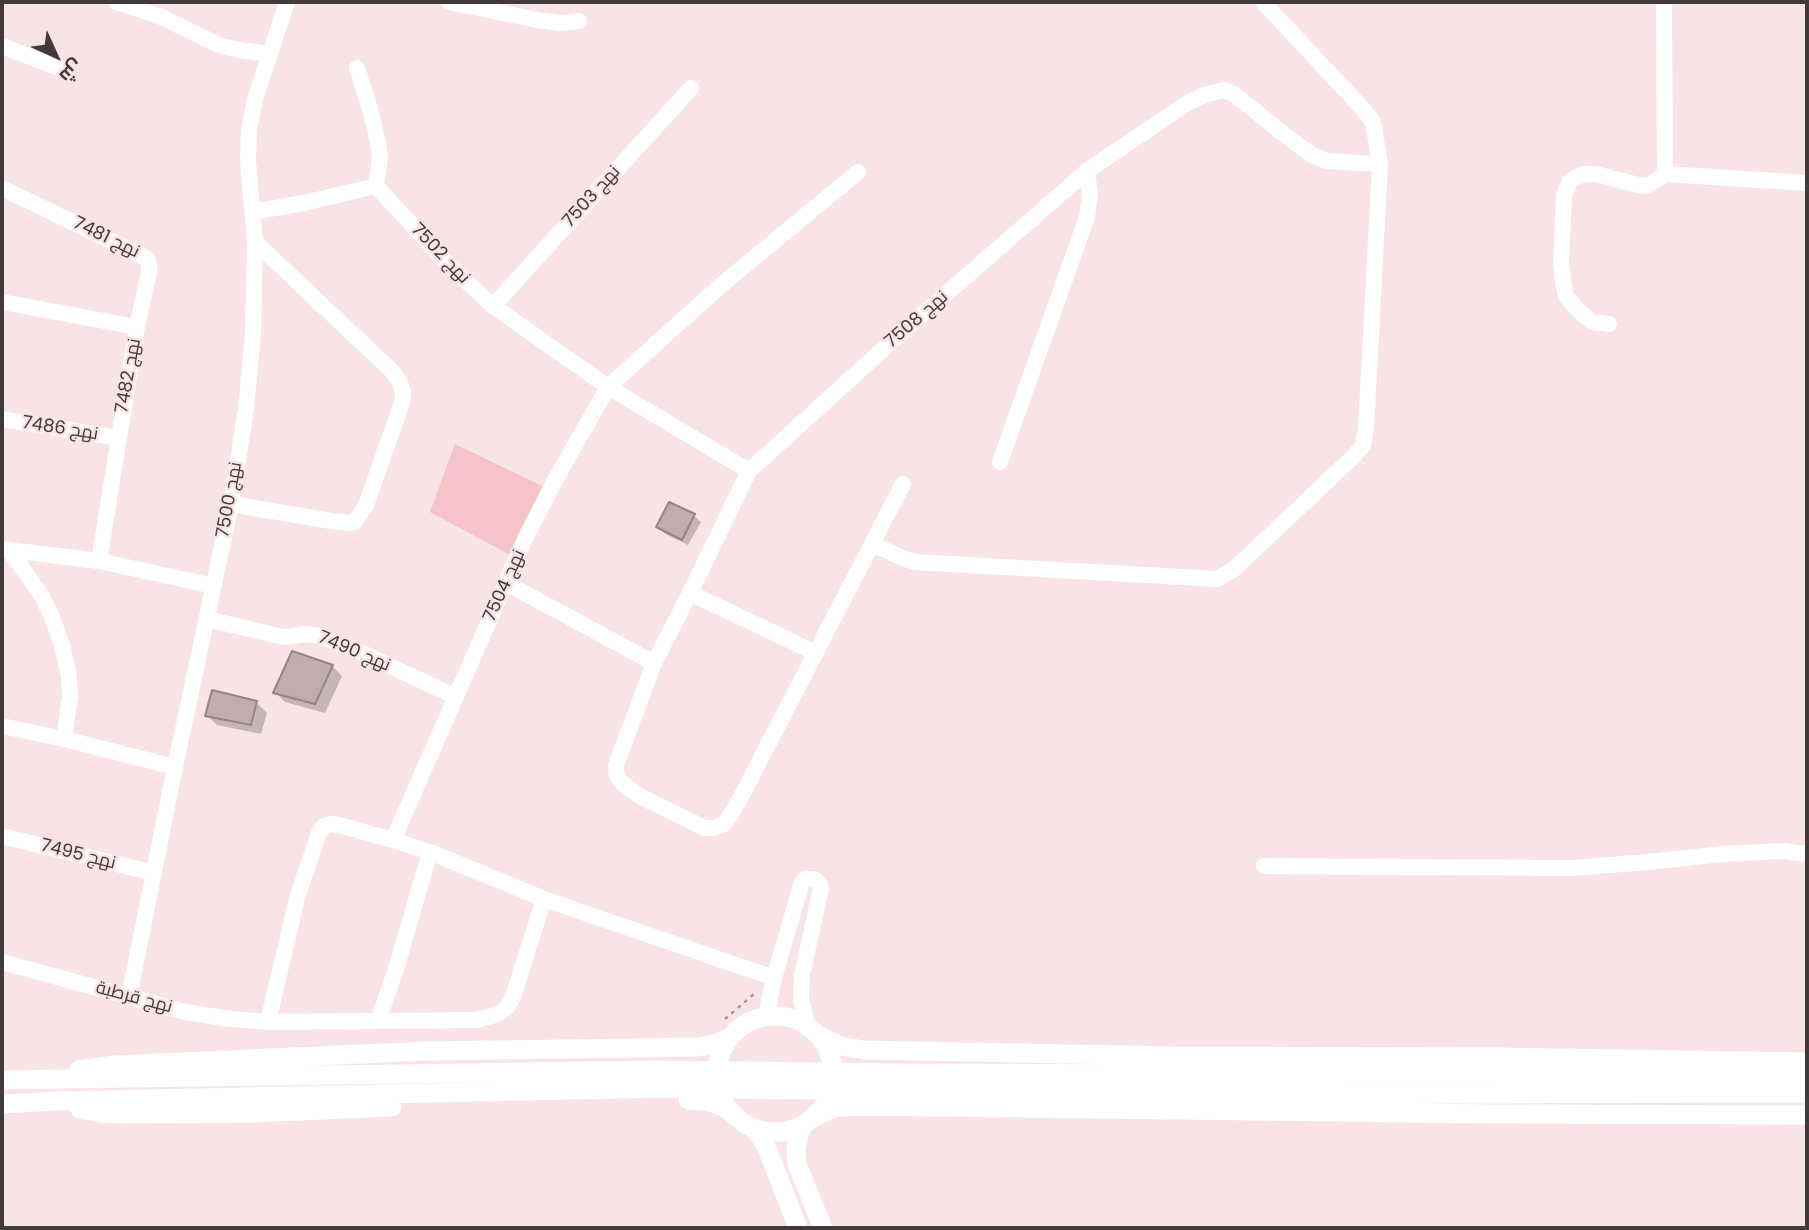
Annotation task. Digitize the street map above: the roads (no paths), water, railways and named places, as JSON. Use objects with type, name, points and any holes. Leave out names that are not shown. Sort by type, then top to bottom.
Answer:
[{"type":"street","points":[[116,2],[159,16],[219,45],[270,54]]},
{"type":"street","name":"نهج 7500","points":[[129,997],[231,504],[246,409],[253,334],[255,242],[248,161],[249,130],[255,99],[287,2]]},
{"type":"street","points":[[449,2],[537,20],[561,23],[579,21]]},
{"type":"street","points":[[872,544],[916,562],[1217,579],[1233,570],[1363,445],[1380,164],[1373,122],[1263,2]]},
{"type":"street","points":[[1664,2],[1665,174]]},
{"type":"street","points":[[2,46],[65,70]]},
{"type":"street","points":[[252,212],[376,186],[380,156],[378,143],[357,68]]},
{"type":"street","name":"نهج 7503","points":[[493,306],[691,88]]},
{"type":"street","name":"نهج 7508","points":[[749,471],[891,342],[1087,171],[1186,104],[1204,95],[1224,90],[1234,94],[1312,155],[1327,161],[1380,164]]},
{"type":"street","points":[[1000,463],[1087,218],[1090,194],[1087,171]]},
{"type":"street","name":"نهج 7504","points":[[393,840],[526,539],[554,482],[608,387],[719,287],[858,172]]},
{"type":"street","points":[[1609,324],[1592,322],[1566,296],[1562,262],[1564,195],[1570,181],[1583,174],[1596,174],[1649,186],[1665,174],[1807,183]]},
{"type":"street","name":"نهج 7502","points":[[376,186],[449,265],[493,306],[608,387],[749,471]]},
{"type":"street","name":"نهج 7481","points":[[2,188],[146,258],[149,272],[137,327]]},
{"type":"street","points":[[231,504],[331,521],[355,522],[366,505],[402,403],[400,382],[391,370],[255,242]]},
{"type":"street","name":"نهج 7482","points":[[2,302],[137,327],[99,561]]},
{"type":"street","name":"نهج 7486","points":[[2,419],[118,438]]},
{"type":"street","points":[[749,471],[654,663],[616,765],[617,776],[621,782],[641,797],[705,828],[724,824],[732,813],[903,484]]},
{"type":"street","points":[[5,550],[99,561],[214,586]]},
{"type":"street","points":[[5,550],[40,593],[62,645],[70,686],[64,739]]},
{"type":"street","points":[[506,583],[654,663]]},
{"type":"street","points":[[690,593],[816,653]]},
{"type":"street","name":"نهج 7490","points":[[207,619],[279,636],[320,636],[456,697]]},
{"type":"street","points":[[2,726],[175,767]]},
{"type":"street","points":[[268,1022],[297,898],[319,833],[324,826],[331,824],[430,852],[544,899],[774,978]]},
{"type":"street","name":"نهج 7495","points":[[2,836],[154,873]]},
{"type":"street","points":[[1264,866],[1571,868],[1723,854],[1783,851],[1807,854]]},
{"type":"street","points":[[378,1020],[396,969],[430,852]]},
{"type":"street","points":[[766,1016],[802,881],[813,879],[821,888],[802,975],[801,998],[814,1031],[830,1053],[834,1072],[827,1101],[800,1132],[796,1148],[797,1164],[823,1228]]},
{"type":"street","name":"نهج قرطبة","points":[[2,962],[206,1016],[268,1022],[476,1020],[492,1016],[508,1006],[519,982],[544,899]]},
{"type":"street","points":[[50,1080],[82,1070],[116,1065],[426,1051],[699,1047],[715,1044],[730,1037],[746,1024],[766,1016],[787,1017],[841,1046],[863,1050],[1807,1062]]},
{"type":"street","points":[[730,1037],[720,1055],[717,1075],[721,1095],[732,1113]]},
{"type":"street","points":[[902,1082],[1807,1076]]},
{"type":"street","points":[[2,1104],[662,1079]]},
{"type":"street","points":[[2,1080],[662,1079],[1403,1094],[1807,1093]]},
{"type":"street","points":[[56,1101],[94,1112],[132,1114],[698,1100],[716,1104],[762,1131],[784,1132],[834,1108],[855,1106],[1807,1115]]},
{"type":"street","points":[[752,1127],[769,1153],[798,1228]]}]
